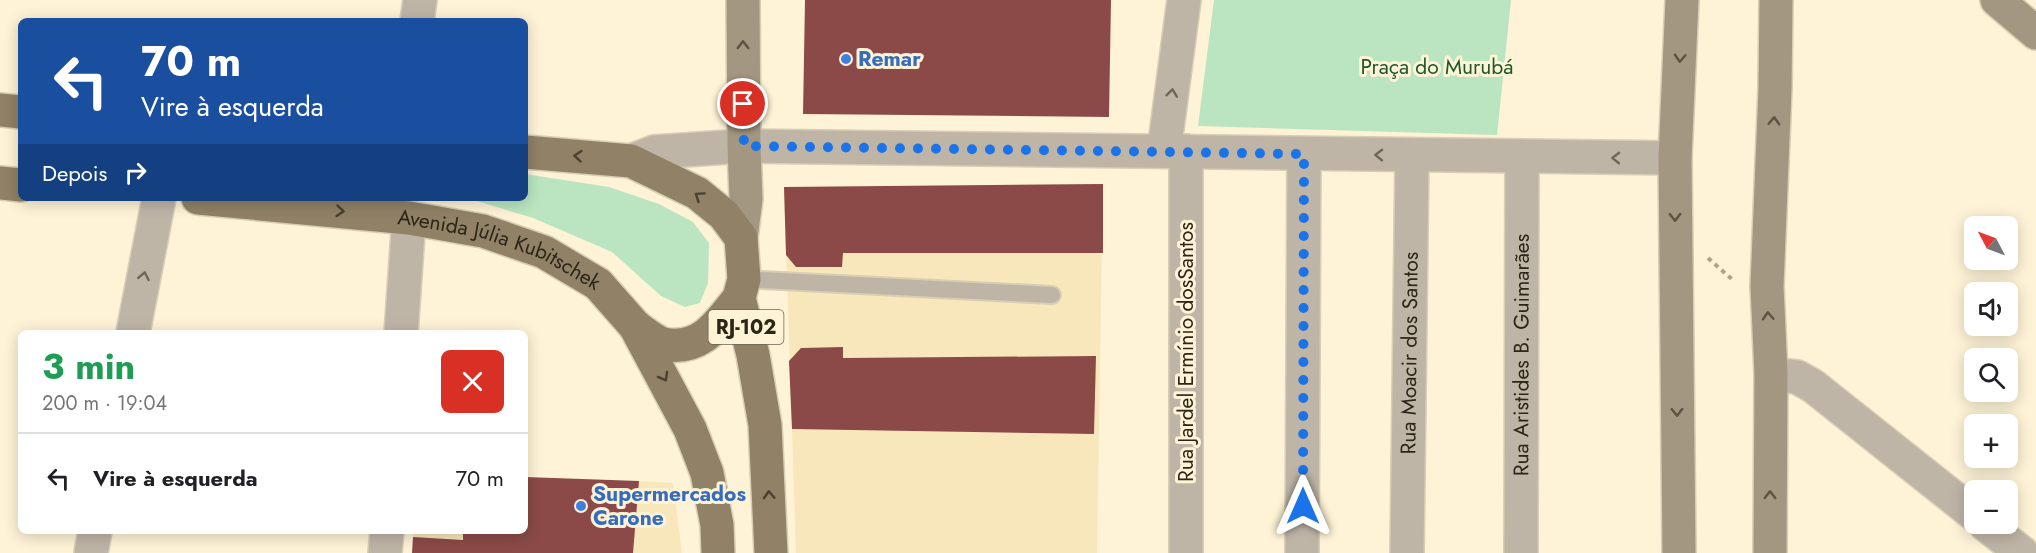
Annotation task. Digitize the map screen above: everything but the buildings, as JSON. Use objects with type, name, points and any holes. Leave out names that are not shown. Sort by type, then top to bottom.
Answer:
[{"type":"main road","points":[[741,238],[746,199],[743,0]]},
{"type":"main road","points":[[1678,553],[1675,158],[1682,0]]},
{"type":"main road","points":[[1754,0],[1759,9],[1762,62],[1775,89]]},
{"type":"main road","points":[[1770,553],[1771,374],[1767,286],[1776,0]]},
{"type":"main road","points":[[1997,0],[2036,33]]},
{"type":"main road","points":[[0,110],[18,112]]},
{"type":"main road","points":[[528,152],[631,161],[697,193],[724,214],[741,238]]},
{"type":"main road","points":[[0,183],[18,184]]},
{"type":"main road","name":"Avenida Júlia Kubitschek","points":[[259,201],[400,208],[483,231],[544,252],[598,284],[635,326]]},
{"type":"main road","name":"RJ-102","points":[[741,238],[741,288],[765,425],[771,553]]},
{"type":"main road","points":[[635,326],[662,343],[689,345],[713,331],[741,288]]},
{"type":"main road","points":[[635,326],[690,429],[707,473],[717,525],[718,553]]},
{"type":"street","points":[[417,18],[420,0]]},
{"type":"street","name":"Rua Jardel Ermínio dosSantos","points":[[1184,0],[1175,152],[1186,553]]},
{"type":"street","points":[[631,161],[654,152],[744,146],[1675,158]]},
{"type":"street","points":[[1302,553],[1304,154]]},
{"type":"street","name":"Rua Moacir dos Santos","points":[[1407,553],[1412,156]]},
{"type":"street","name":"Rua Aristides B. Guimarães","points":[[1521,553],[1522,157]]},
{"type":"street","points":[[135,330],[158,201]]},
{"type":"street","points":[[400,208],[401,330]]},
{"type":"street","points":[[1771,374],[1797,377],[1813,386],[1964,506]]},
{"type":"street","points":[[91,553],[94,534]]},
{"type":"street","points":[[385,553],[387,534]]},
{"type":"street","points":[[1998,534],[2022,553]]},
{"type":"lane","points":[[741,288],[1052,295]]},
{"type":"path","points":[[1676,228],[1737,284],[1767,286]]},
{"type":"shaded area","points":[[1103,184],[1097,553],[796,553],[784,187]]},
{"type":"shaded area","name":"Supermercados Carone","points":[[639,481],[673,483],[682,553],[412,553],[414,534],[528,534],[528,530]]},
{"type":"green space","name":"Praça do Murubá","points":[[1214,0],[1511,0],[1497,135],[1198,126]]},
{"type":"green space","points":[[528,174],[609,187],[659,204],[693,222],[709,243],[708,283],[700,303],[685,307],[661,296],[612,252],[533,218],[477,201],[528,201]]},
{"type":"place","name":"Remar","points":[[846,59]]},
{"type":"place","name":"Supermercados Carone","points":[[581,506]]},
{"type":"route","points":[[743,104],[744,146],[1304,154],[1303,506]]}]
